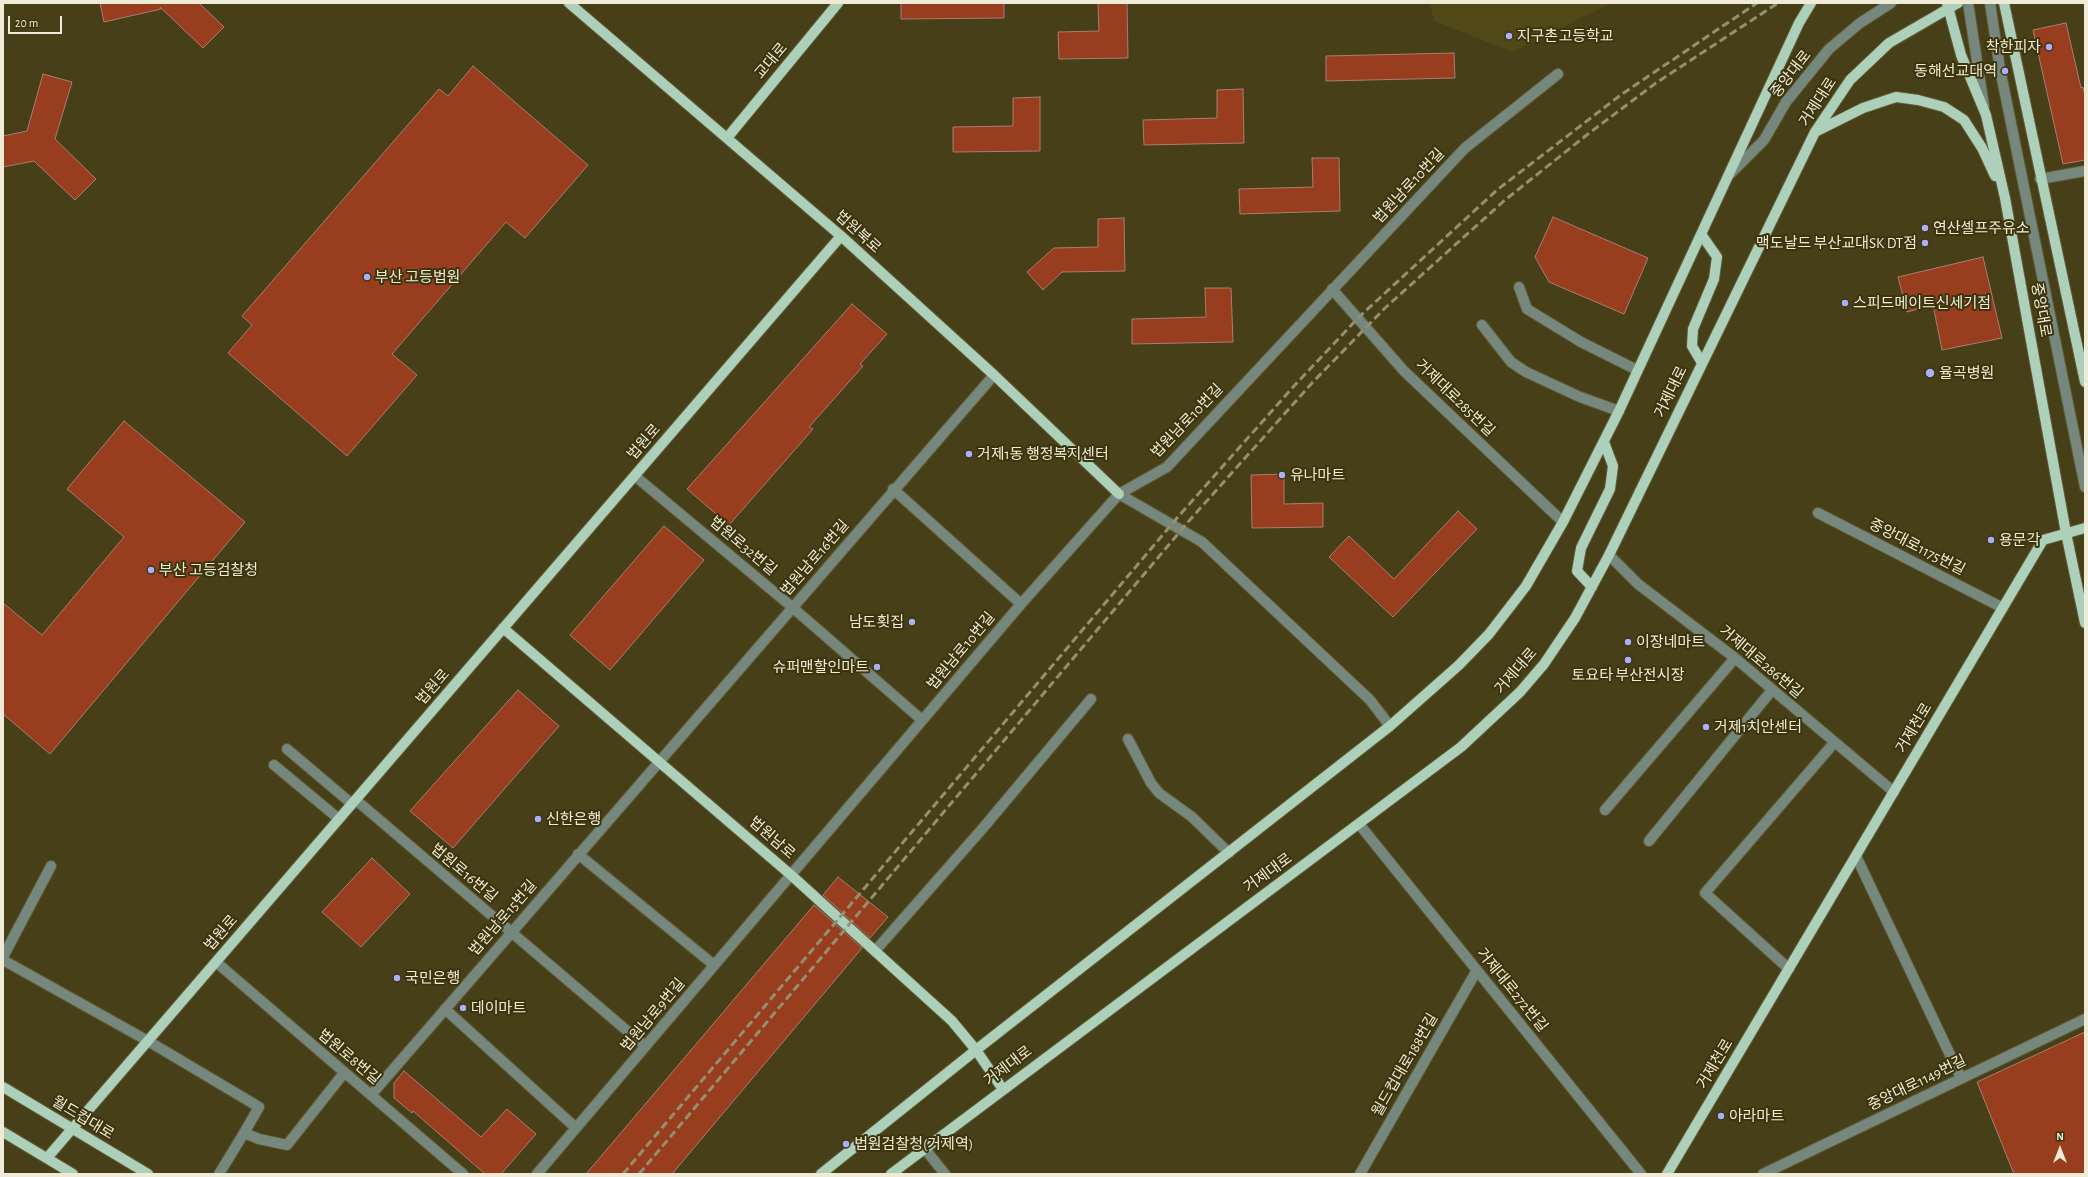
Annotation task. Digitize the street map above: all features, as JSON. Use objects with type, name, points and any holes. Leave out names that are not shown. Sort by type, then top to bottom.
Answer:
[{"type":"main road","name":"법원북로","points":[[569,3],[841,236],[994,374],[1119,494]]},
{"type":"main road","name":"교대로","points":[[727,138],[838,3]]},
{"type":"main road","points":[[821,1174],[976,1050],[1390,726],[1447,676],[1489,634],[1526,586],[1563,522],[1604,442],[1799,23],[1811,3]]},
{"type":"main road","name":"거제대로","points":[[890,1174],[925,1149],[1002,1088],[1360,824],[1461,747],[1520,692],[1544,664],[1575,618],[1610,555],[1815,132],[1850,80],[1889,43],[1948,6],[1958,3]]},
{"type":"main road","name":"중앙대로","points":[[2004,3],[2040,179],[2085,382]]},
{"type":"main road","points":[[1948,6],[1961,55],[1986,115]]},
{"type":"main road","points":[[1815,132],[1863,108],[1896,97],[1944,106],[1964,120],[1982,148],[2005,198]]},
{"type":"main road","name":"중앙대로","points":[[1986,115],[2005,198],[2066,534],[2085,623]]},
{"type":"main road","points":[[1701,234],[1717,257],[1714,279],[1693,329],[1692,346],[1702,363]]},
{"type":"main road","name":"법원로","points":[[47,1158],[841,236]]},
{"type":"main road","points":[[1592,587],[1577,571],[1581,548],[1610,489],[1613,466],[1604,442]]},
{"type":"main road","name":"거제천로","points":[[1667,1174],[2043,540],[2085,528]]},
{"type":"main road","name":"법원남로","points":[[503,628],[791,874],[952,1021],[976,1050],[1002,1088]]},
{"type":"main road","name":"월드컵대로","points":[[3,1088],[148,1174]]},
{"type":"main road","points":[[3,1132],[74,1174]]},
{"type":"street","name":"중앙대로","points":[[1728,176],[1764,140],[1786,102],[1829,49],[1860,23],[1891,3]]},
{"type":"street","name":"중앙대로","points":[[1968,3],[1986,115]]},
{"type":"street","points":[[1990,3],[2000,69],[2085,487]]},
{"type":"street","name":"법원남로10번길","points":[[791,874],[1021,604],[1119,494],[1167,467],[1465,148],[1558,74]]},
{"type":"street","points":[[2040,179],[2085,171]]},
{"type":"street","points":[[1519,287],[1527,309],[1581,342],[1637,370]]},
{"type":"street","name":"거제대로285번길","points":[[1332,289],[1404,371],[1563,522]]},
{"type":"street","points":[[1482,325],[1511,362],[1526,372],[1580,397],[1619,411]]},
{"type":"street","name":"법원남로16번길","points":[[659,761],[994,374]]},
{"type":"street","name":"법원로32번길","points":[[635,476],[792,606],[922,720]]},
{"type":"street","points":[[893,490],[1021,604]]},
{"type":"street","points":[[1119,494],[1202,542],[1370,700],[1390,726]]},
{"type":"street","name":"중앙대로1175번길","points":[[1818,513],[2003,608]]},
{"type":"street","name":"거제대로286번길","points":[[1610,555],[1638,584],[1735,658],[1894,792]]},
{"type":"street","points":[[1605,810],[1735,658]]},
{"type":"street","points":[[1649,841],[1772,690]]},
{"type":"street","points":[[875,951],[983,828],[1092,699]]},
{"type":"street","points":[[1128,739],[1151,783],[1159,792],[1192,818],[1229,853]]},
{"type":"street","points":[[1789,969],[1705,893],[1834,743]]},
{"type":"street","name":"법원로16번길","points":[[287,749],[354,802],[511,932],[645,1046]]},
{"type":"street","name":"법원남로15번길","points":[[370,1095],[659,761]]},
{"type":"street","points":[[274,765],[339,819]]},
{"type":"street","name":"거제대로272번길","points":[[1360,824],[1640,1174]]},
{"type":"street","points":[[578,854],[714,965]]},
{"type":"street","points":[[1856,856],[1961,1078]]},
{"type":"street","points":[[51,866],[3,958],[259,1106],[220,1174]]},
{"type":"street","name":"법원남로9번길","points":[[537,1174],[791,874]]},
{"type":"street","name":"법원로8번길","points":[[216,962],[463,1174]]},
{"type":"street","name":"월드컵대로188번길","points":[[1360,1174],[1476,970]]},
{"type":"street","points":[[445,1009],[576,1128]]},
{"type":"street","name":"중앙대로1149번길","points":[[1763,1174],[2085,1019]]},
{"type":"street","points":[[244,1133],[259,1139],[287,1145],[344,1073]]},
{"type":"street","points":[[925,1149],[945,1174]]},
{"type":"shaded area","name":"지구촌고등학교","points":[[1430,3],[1612,3],[1513,52],[1434,21]]},
{"type":"building","points":[[100,3],[199,3],[224,27],[203,48],[160,7],[161,9],[104,22]]},
{"type":"building","points":[[901,3],[1004,3],[1004,18],[901,19]]},
{"type":"building","points":[[1098,3],[1127,3],[1128,58],[1059,59],[1058,32],[1099,31]]},
{"type":"building","points":[[2066,23],[2081,88],[2083,87],[2085,95],[2085,160],[2063,164],[2033,30]]},
{"type":"building","points":[[1454,53],[1455,78],[1326,81],[1326,56]]},
{"type":"building","name":"부산 고등법원","points":[[473,66],[588,165],[525,238],[506,222],[392,354],[417,375],[347,456],[228,353],[252,325],[242,316],[439,89],[448,96]]},
{"type":"building","points":[[43,74],[72,82],[55,139],[96,179],[75,200],[34,161],[3,167],[3,136],[27,131]]},
{"type":"building","points":[[1243,89],[1244,143],[1144,145],[1143,120],[1217,118],[1217,90]]},
{"type":"building","points":[[1040,97],[1040,151],[953,152],[953,127],[1013,126],[1013,98]]},
{"type":"building","points":[[1312,158],[1339,158],[1340,211],[1240,214],[1239,189],[1313,187]]},
{"type":"building","points":[[1553,217],[1648,258],[1624,314],[1549,282],[1535,257]]},
{"type":"building","points":[[1124,218],[1125,271],[1062,272],[1043,290],[1027,272],[1054,248],[1098,247],[1098,219]]},
{"type":"building","points":[[1983,257],[2002,338],[1942,350],[1933,305],[1907,312],[1898,277]]},
{"type":"building","points":[[1205,288],[1231,288],[1233,342],[1132,344],[1132,319],[1206,317]]},
{"type":"building","points":[[852,304],[887,334],[860,364],[863,366],[809,427],[813,429],[729,525],[687,489]]},
{"type":"building","name":"부산 고등검찰청","points":[[124,421],[245,522],[50,754],[3,714],[3,603],[42,635],[124,537],[67,489]]},
{"type":"building","points":[[1284,474],[1284,504],[1323,503],[1323,527],[1252,528],[1251,475]]},
{"type":"building","points":[[1458,511],[1477,529],[1393,617],[1329,557],[1349,536],[1394,579]]},
{"type":"building","points":[[664,526],[704,560],[610,670],[570,635]]},
{"type":"building","points":[[518,690],[559,726],[453,848],[410,811]]},
{"type":"building","points":[[372,858],[410,894],[361,947],[322,912]]},
{"type":"building","points":[[838,877],[888,917],[870,938],[823,895]]},
{"type":"building","points":[[814,905],[862,948],[672,1174],[586,1174]]},
{"type":"building","points":[[2085,1032],[2085,1174],[2014,1174],[1977,1082]]},
{"type":"building","points":[[404,1071],[481,1137],[507,1109],[536,1134],[501,1174],[485,1174],[413,1111],[412,1113],[394,1098],[394,1083]]},
{"type":"railway","points":[[623,1174],[1177,518],[1293,387],[1359,317],[1497,190],[1622,94],[1757,3]]},
{"type":"railway","points":[[639,1174],[1188,522],[1312,383],[1385,308],[1505,200],[1588,134],[1656,83],[1778,3]]},
{"type":"place","name":"지구촌고등학교","points":[[1509,36]]},
{"type":"place","name":"착한피자","points":[[2049,47]]},
{"type":"place","name":"동해선교대역","points":[[2005,71]]},
{"type":"place","name":"연산셀프주유소","points":[[1925,228]]},
{"type":"place","name":"맥도날드 부산교대SK DT점","points":[[1925,243]]},
{"type":"place","name":"부산 고등법원","points":[[367,277]]},
{"type":"place","name":"스피드메이트신세기점","points":[[1845,303]]},
{"type":"place","name":"율곡병원","points":[[1930,373]]},
{"type":"place","name":"거제1동 행정복지센터","points":[[969,454]]},
{"type":"place","name":"유나마트","points":[[1282,475]]},
{"type":"place","name":"용문각","points":[[1991,540]]},
{"type":"place","name":"부산 고등검찰청","points":[[151,570]]},
{"type":"place","name":"남도횟집","points":[[912,622]]},
{"type":"place","name":"이장네마트","points":[[1628,642]]},
{"type":"place","name":"토요타 부산전시장","points":[[1628,660]]},
{"type":"place","name":"슈퍼맨할인마트","points":[[877,667]]},
{"type":"place","name":"거제1치안센터","points":[[1706,727]]},
{"type":"place","name":"신한은행","points":[[538,819]]},
{"type":"place","name":"국민은행","points":[[397,978]]},
{"type":"place","name":"데이마트","points":[[463,1008]]},
{"type":"place","name":"아라마트","points":[[1721,1116]]},
{"type":"place","name":"법원검찰청(거제역)","points":[[846,1144]]}]
